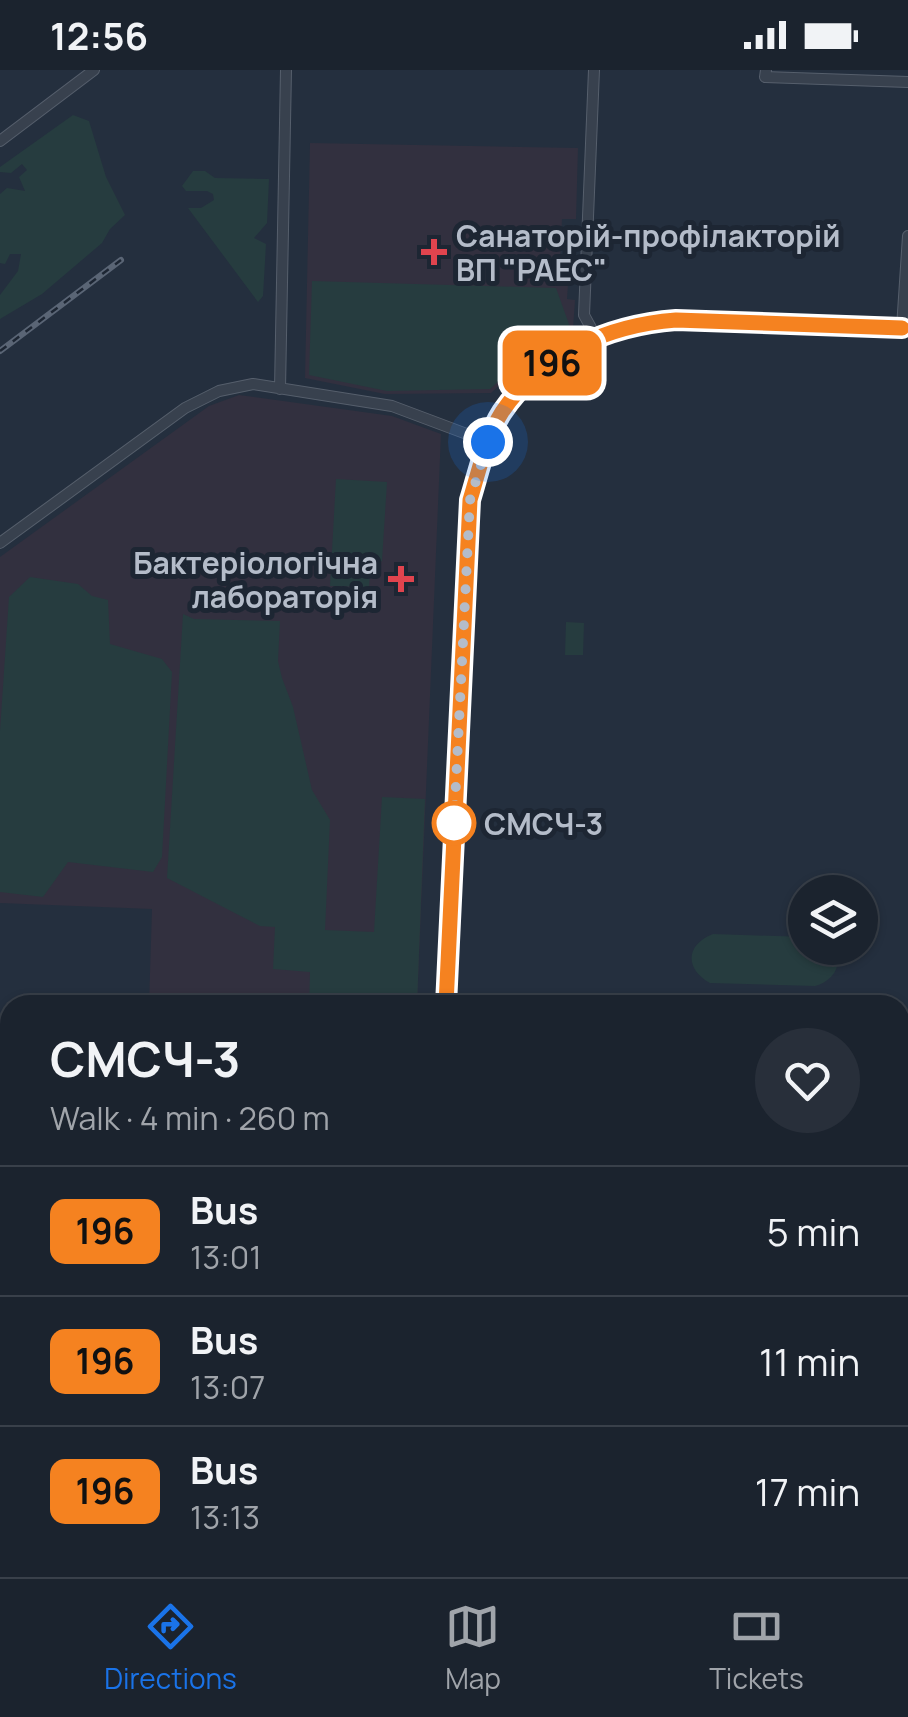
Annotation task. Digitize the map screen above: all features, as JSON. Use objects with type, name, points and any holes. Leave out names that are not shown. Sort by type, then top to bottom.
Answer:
[{"type":"street","points":[[0,140],[94,70]]},
{"type":"street","points":[[280,388],[286,70]]},
{"type":"street","points":[[594,70],[584,316],[596,337]]},
{"type":"street","points":[[766,70],[765,77],[908,82]]},
{"type":"street","points":[[446,995],[470,500],[502,412],[535,376],[566,351],[638,323],[676,320],[905,329],[908,236]]},
{"type":"street","points":[[0,543],[185,408],[238,387],[253,384],[392,406],[488,442]]},
{"type":"shaded area","name":"Санаторій-профілакторій ВП \"РАЕС\"","points":[[310,143],[578,148],[576,219],[562,219],[559,284],[568,285],[567,299],[575,300],[573,329],[541,347],[491,393],[385,394],[305,378]]},
{"type":"shaded area","points":[[239,395],[392,416],[441,434],[417,995],[149,995],[152,909],[0,903],[0,557],[209,406]]},
{"type":"green space","points":[[73,115],[89,121],[106,177],[125,215],[102,243],[42,294],[0,319],[0,295],[18,271],[21,254],[10,254],[5,264],[0,263],[0,194],[7,188],[25,191],[19,177],[27,170],[22,164],[11,173],[0,172],[0,167]]},
{"type":"green space","points":[[193,171],[205,171],[215,178],[269,179],[267,223],[254,238],[266,244],[263,296],[258,302],[188,208],[201,208],[214,200],[207,191],[186,191],[182,186]]},
{"type":"green space","points":[[312,281],[556,288],[570,327],[539,344],[490,389],[387,391],[309,375]]},
{"type":"green space","points":[[336,479],[387,482],[382,561],[370,572],[369,587],[330,586]]},
{"type":"green space","points":[[30,577],[78,584],[92,596],[108,600],[110,644],[162,659],[172,672],[162,857],[153,872],[68,862],[43,897],[0,892],[0,731],[9,597]]},
{"type":"green space","points":[[183,614],[194,619],[280,621],[278,661],[282,678],[293,707],[312,790],[330,820],[325,930],[374,932],[382,797],[425,799],[417,995],[309,995],[310,972],[273,969],[275,927],[260,926],[167,878]]},
{"type":"green space","points":[[566,622],[584,623],[583,655],[565,655]]},
{"type":"green space","points":[[713,934],[788,936],[788,965],[837,966],[832,976],[815,986],[710,983],[696,971],[692,957],[697,944]]},
{"type":"railway","points":[[0,351],[121,260]]},
{"type":"bus line","name":"196","points":[[446,995],[470,500],[502,412],[535,376],[566,351],[638,323],[676,320],[902,328]]},
{"type":"place","name":"Санаторій-профілакторій ВП \"РАЕС\"","points":[[434,252]]},
{"type":"place","name":"Бактеріологічна лабораторія","points":[[401,579]]},
{"type":"place","name":"СМСЧ-3","points":[[454,823]]},
{"type":"route","points":[[454,823],[470,500],[488,442]]}]
